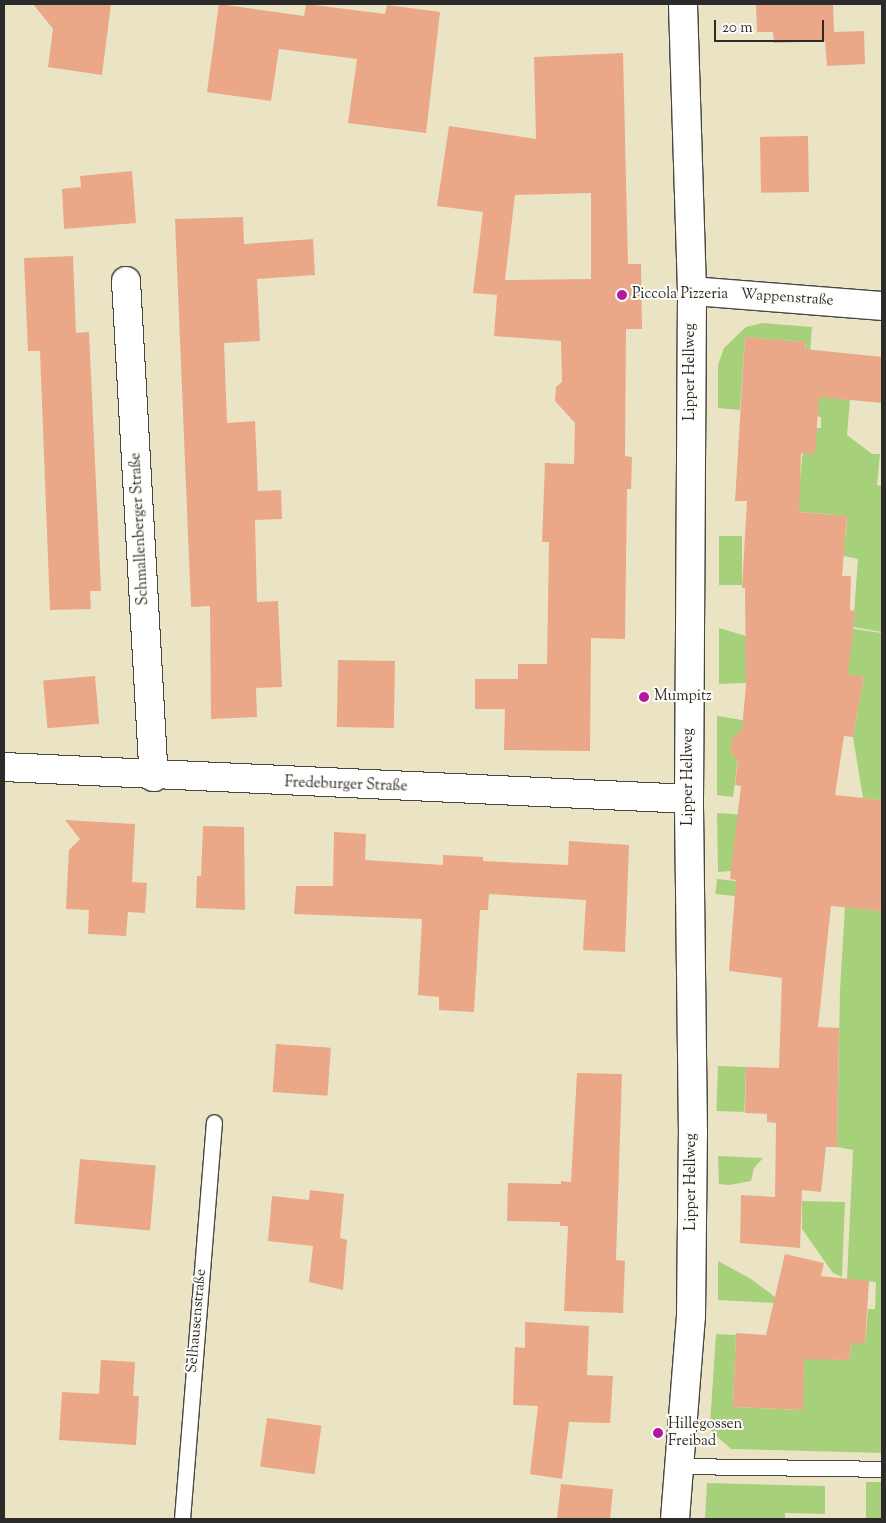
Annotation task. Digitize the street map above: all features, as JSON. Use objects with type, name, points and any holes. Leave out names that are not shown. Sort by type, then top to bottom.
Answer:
[{"type":"street","name":"Lipper Hellweg","points":[[676,1519],[691,1316],[692,1008],[688,799],[692,291],[683,4]]},
{"type":"street","name":"Schmallenberger Straße","points":[[126,280],[154,777]]},
{"type":"street","name":"Wappenstraße","points":[[692,291],[882,306]]},
{"type":"street","name":"Fredeburger Straße","points":[[4,767],[154,777],[688,799]]},
{"type":"lane","name":"Selhausenstraße","points":[[182,1519],[214,1122]]},
{"type":"lane","points":[[680,1466],[882,1469]]},
{"type":"green space","points":[[762,323],[812,327],[810,353],[843,399],[850,400],[847,435],[872,454],[880,454],[877,485],[882,486],[882,632],[853,627],[858,559],[835,554],[835,534],[846,535],[847,516],[790,511],[800,479],[805,429],[821,428],[821,417],[800,414],[806,342],[745,337],[740,410],[718,408],[718,365],[724,348],[746,327]]},
{"type":"green space","points":[[719,536],[742,536],[742,585],[719,585]]},
{"type":"green space","points":[[826,625],[882,633],[882,800],[863,798],[853,737],[864,677],[824,670]]},
{"type":"green space","points":[[719,628],[746,636],[746,683],[719,684]]},
{"type":"green space","points":[[717,716],[792,728],[732,739],[731,754],[738,757],[733,797],[717,795]]},
{"type":"green space","points":[[717,813],[789,818],[731,871],[718,872]]},
{"type":"green space","points":[[717,879],[821,890],[820,905],[715,894]]},
{"type":"green space","points":[[845,907],[882,911],[882,1453],[731,1449],[712,1432],[710,1425],[716,1334],[736,1335],[733,1407],[802,1410],[804,1358],[849,1360],[851,1343],[865,1343],[868,1309],[875,1309],[876,1282],[847,1279],[853,1150],[837,1147],[840,990]]},
{"type":"green space","points":[[718,1066],[746,1067],[744,1112],[716,1111]]},
{"type":"green space","points":[[718,1156],[763,1158],[754,1168],[751,1181],[729,1185],[719,1184]]},
{"type":"green space","points":[[802,1201],[845,1202],[842,1277],[833,1273],[802,1229]]},
{"type":"green space","points":[[718,1261],[751,1279],[775,1297],[776,1303],[718,1300]]},
{"type":"green space","points":[[866,1482],[882,1482],[882,1519],[866,1519]]},
{"type":"green space","points":[[707,1483],[825,1486],[825,1514],[785,1513],[785,1519],[705,1519]]},
{"type":"building","points":[[33,4],[111,4],[102,75],[48,67],[53,29]]},
{"type":"building","points":[[219,4],[304,16],[306,4],[385,14],[387,5],[440,12],[426,133],[348,123],[357,59],[279,49],[271,101],[207,92]]},
{"type":"building","points":[[756,4],[833,4],[834,32],[864,31],[865,64],[827,66],[825,41],[774,43],[773,32],[757,32]]},
{"type":"building","points":[[623,53],[628,264],[641,264],[642,329],[626,329],[625,456],[632,457],[631,489],[627,489],[625,639],[591,638],[590,751],[504,750],[505,709],[475,709],[475,679],[518,679],[518,664],[547,664],[549,542],[542,542],[545,463],[574,464],[575,423],[555,401],[556,387],[562,382],[561,341],[494,336],[497,295],[473,293],[483,212],[437,206],[449,126],[536,139],[534,57]],"holes":[[[591,193],[591,279],[505,280],[515,195]]]},
{"type":"building","points":[[808,136],[809,192],[761,193],[760,137]]},
{"type":"building","points":[[132,171],[136,223],[64,229],[62,189],[81,187],[80,176]]},
{"type":"building","points":[[243,217],[244,244],[313,239],[315,275],[257,279],[260,341],[224,343],[227,423],[255,421],[258,491],[281,490],[282,519],[255,520],[257,602],[278,601],[282,687],[256,688],[257,717],[211,719],[210,606],[191,607],[175,219]]},
{"type":"building","points":[[73,256],[76,333],[89,332],[101,591],[90,591],[91,609],[50,610],[40,351],[28,351],[24,258]]},
{"type":"building","points":[[745,337],[806,342],[805,349],[882,357],[882,403],[819,397],[815,454],[801,453],[799,512],[847,516],[842,576],[851,576],[850,610],[855,611],[848,674],[864,677],[853,737],[844,736],[835,795],[882,800],[882,911],[831,906],[818,1027],[839,1028],[837,1147],[826,1147],[821,1192],[802,1190],[800,1248],[740,1243],[741,1195],[775,1197],[776,1123],[767,1122],[767,1114],[745,1113],[746,1067],[779,1068],[782,978],[729,971],[736,880],[730,879],[741,786],[735,785],[738,760],[730,752],[732,739],[742,729],[746,685],[745,588],[742,588],[747,501],[735,501]]},
{"type":"building","points":[[338,660],[395,661],[394,728],[337,727]]},
{"type":"building","points":[[95,676],[99,724],[47,728],[43,681]]},
{"type":"building","points":[[65,820],[135,824],[132,882],[147,883],[145,913],[128,912],[126,936],[88,934],[89,910],[66,909],[69,850],[80,839]]},
{"type":"building","points":[[203,826],[244,827],[245,910],[196,908],[197,876],[201,876]]},
{"type":"building","points":[[334,832],[366,834],[365,860],[443,865],[443,855],[483,857],[483,861],[568,865],[569,841],[629,845],[625,952],[583,950],[586,900],[489,894],[488,910],[480,910],[474,1012],[439,1010],[439,997],[418,995],[422,919],[294,914],[296,886],[333,886]]},
{"type":"building","points":[[276,1044],[331,1048],[328,1096],[273,1092]]},
{"type":"building","points":[[577,1073],[622,1074],[616,1260],[625,1261],[623,1313],[564,1311],[568,1226],[560,1226],[560,1222],[507,1221],[508,1183],[561,1184],[561,1181],[571,1182]]},
{"type":"building","points":[[80,1159],[156,1166],[150,1230],[74,1224]]},
{"type":"building","points":[[310,1190],[344,1194],[340,1238],[347,1240],[343,1290],[309,1282],[313,1246],[268,1241],[272,1196],[309,1200]]},
{"type":"building","points":[[785,1254],[824,1263],[821,1276],[869,1281],[865,1343],[851,1343],[849,1360],[804,1359],[803,1410],[733,1407],[736,1333],[766,1335]]},
{"type":"building","points":[[525,1322],[589,1326],[587,1375],[613,1376],[610,1423],[569,1422],[562,1479],[530,1474],[538,1406],[513,1405],[515,1347],[525,1348]]},
{"type":"building","points":[[101,1360],[135,1362],[133,1396],[139,1396],[136,1445],[59,1440],[62,1392],[99,1394]]},
{"type":"building","points":[[267,1418],[321,1426],[315,1474],[260,1467]]},
{"type":"building","points":[[561,1484],[613,1489],[610,1519],[557,1519]]},
{"type":"place","name":"Piccola Pizzeria","points":[[622,295]]},
{"type":"place","name":"Mumpitz","points":[[644,697]]},
{"type":"place","name":"Hillegossen Freibad","points":[[658,1433]]}]
